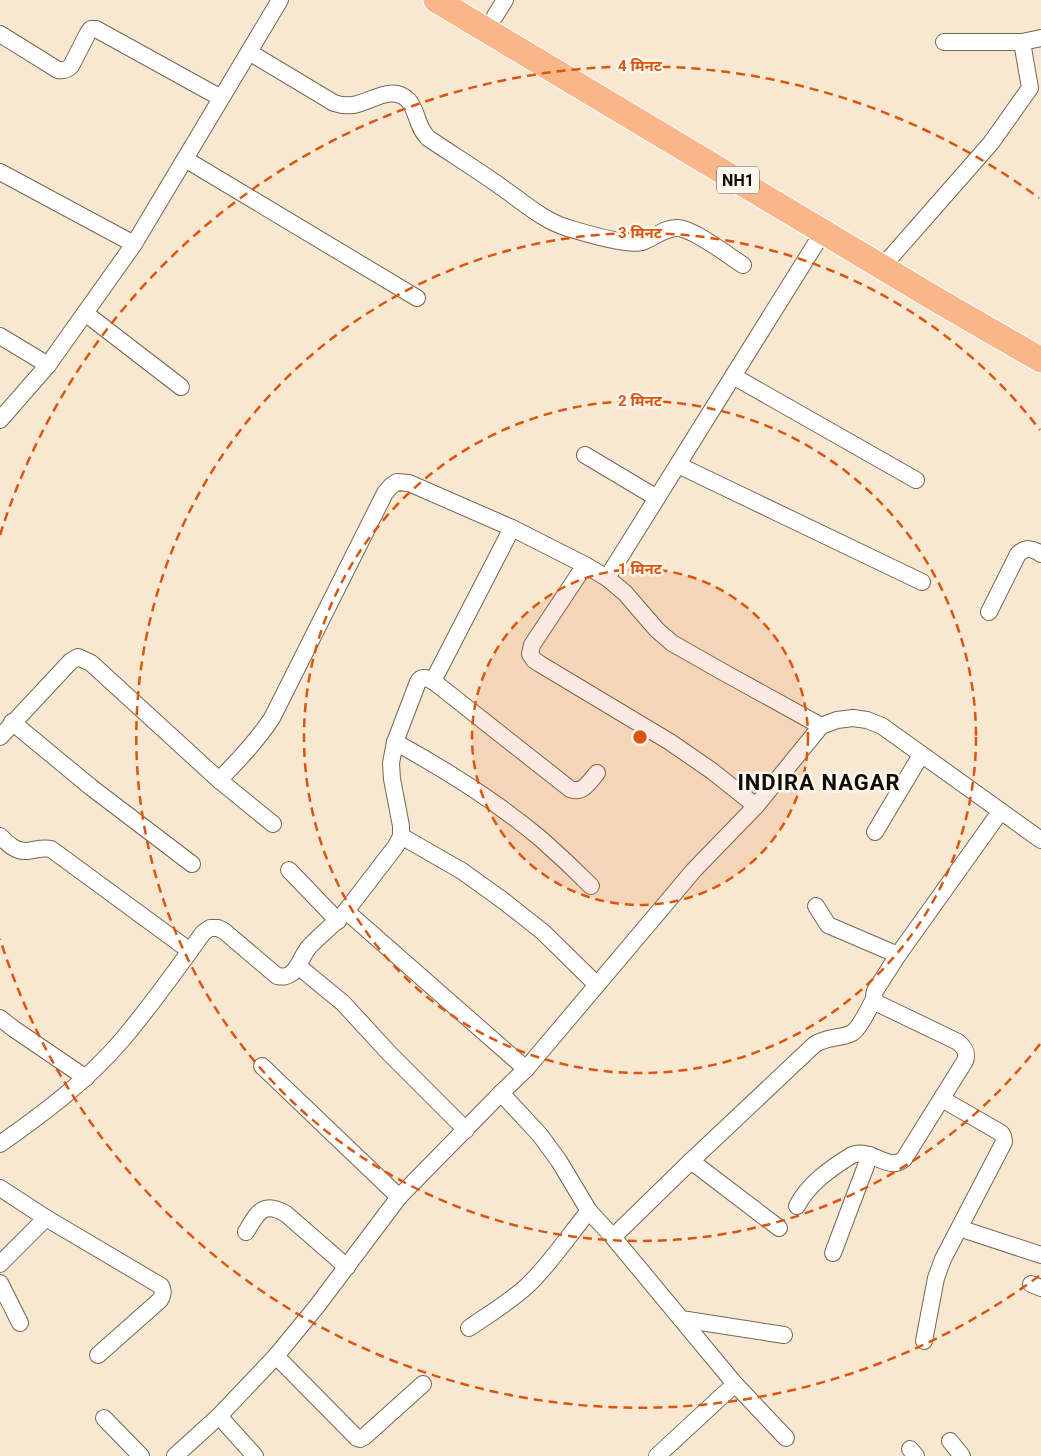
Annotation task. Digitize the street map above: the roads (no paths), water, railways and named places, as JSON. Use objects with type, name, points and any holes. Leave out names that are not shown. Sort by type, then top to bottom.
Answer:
[{"type":"highway","name":"NH1","points":[[436,0],[1041,360]]},
{"type":"highway","name":"NH1","points":[[467,0],[500,8],[582,66],[693,138],[810,211],[1041,346]]},
{"type":"street","points":[[0,420],[48,365],[134,244],[280,0]]},
{"type":"street","points":[[0,34],[58,70],[63,71],[71,66],[91,29],[96,28],[221,98]]},
{"type":"street","points":[[944,42],[1022,42],[1041,38]]},
{"type":"street","points":[[890,258],[991,143],[1030,88],[1022,42]]},
{"type":"street","points":[[249,52],[334,103],[354,104],[387,94],[399,94],[412,105],[422,132],[428,138],[544,217],[565,227],[629,243],[641,242],[669,229],[688,230],[743,265]]},
{"type":"street","points":[[185,159],[417,298]]},
{"type":"street","points":[[0,172],[134,244]]},
{"type":"street","points":[[607,578],[823,232]]},
{"type":"street","points":[[85,313],[181,387]]},
{"type":"street","points":[[0,336],[48,365]]},
{"type":"street","points":[[733,376],[916,480]]},
{"type":"street","points":[[585,455],[657,498]]},
{"type":"street","points":[[678,465],[922,582]]},
{"type":"street","points":[[219,780],[251,747],[272,718],[385,493],[397,482],[409,483],[512,528],[585,565],[607,578],[625,593],[656,630],[672,643],[821,726]]},
{"type":"street","points":[[433,681],[512,528]]},
{"type":"street","points":[[989,612],[1018,554],[1029,548],[1041,554]]},
{"type":"street","points":[[585,565],[532,645],[530,654],[534,660],[621,712],[712,770],[756,806]]},
{"type":"street","points":[[0,736],[71,661],[78,657],[91,663],[219,780],[273,824]]},
{"type":"street","points":[[0,1144],[50,1108],[86,1078],[122,1041],[203,934],[210,928],[218,928],[224,932],[277,976],[287,976],[298,966],[310,947],[342,916],[396,846],[401,836],[391,762],[395,742],[420,679],[433,681],[570,789],[581,790],[597,773]]},
{"type":"street","points":[[175,1456],[219,1416],[276,1356],[317,1306],[399,1197],[526,1070],[694,870],[756,806],[821,726],[837,720],[853,718],[867,720],[882,726],[1041,840]]},
{"type":"street","points":[[12,722],[92,788],[192,864]]},
{"type":"street","points":[[395,742],[429,760],[513,817],[541,839],[591,886]]},
{"type":"street","points":[[874,832],[921,755]]},
{"type":"street","points":[[613,1237],[814,1045],[825,1039],[854,1031],[874,999],[874,991],[898,954],[1000,812]]},
{"type":"street","points":[[0,836],[10,846],[19,850],[27,851],[44,847],[51,849],[190,951]]},
{"type":"street","points":[[401,836],[462,871],[505,902],[543,932],[597,985]]},
{"type":"street","points":[[289,870],[526,1070]]},
{"type":"street","points":[[816,906],[828,925],[898,954]]},
{"type":"street","points":[[298,966],[343,1003],[389,1053],[466,1130]]},
{"type":"street","points":[[796,1206],[807,1189],[816,1181],[858,1152],[870,1155],[886,1163],[896,1164],[904,1159],[966,1062],[967,1056],[963,1046],[958,1042],[879,1004],[874,999]]},
{"type":"street","points":[[0,1018],[86,1078]]},
{"type":"street","points":[[262,1066],[399,1197]]},
{"type":"street","points":[[501,1093],[540,1135],[559,1160],[589,1211],[613,1237],[735,1384],[786,1438]]},
{"type":"street","points":[[924,1341],[934,1286],[943,1259],[1004,1142],[1001,1133],[942,1099]]},
{"type":"street","points":[[834,1253],[870,1155]]},
{"type":"street","points":[[691,1161],[779,1228]]},
{"type":"street","points":[[0,1188],[46,1218],[161,1286],[163,1296],[160,1300],[98,1355]]},
{"type":"street","points":[[246,1232],[257,1214],[266,1208],[276,1208],[286,1214],[347,1267]]},
{"type":"street","points":[[469,1328],[528,1285],[551,1260],[589,1211]]},
{"type":"street","points":[[0,1264],[46,1218]]},
{"type":"street","points":[[968,1231],[1041,1255]]},
{"type":"street","points":[[0,1283],[20,1323]]},
{"type":"street","points":[[681,1319],[784,1335]]},
{"type":"street","points":[[276,1356],[360,1439],[423,1384]]},
{"type":"street","points":[[657,1456],[735,1384]]},
{"type":"street","points":[[219,1416],[255,1456]]},
{"type":"street","points":[[104,1418],[141,1456]]},
{"type":"street","points":[[950,1441],[962,1456]]},
{"type":"district","name":"INDIRA NAGAR","points":[[819,782]]}]
